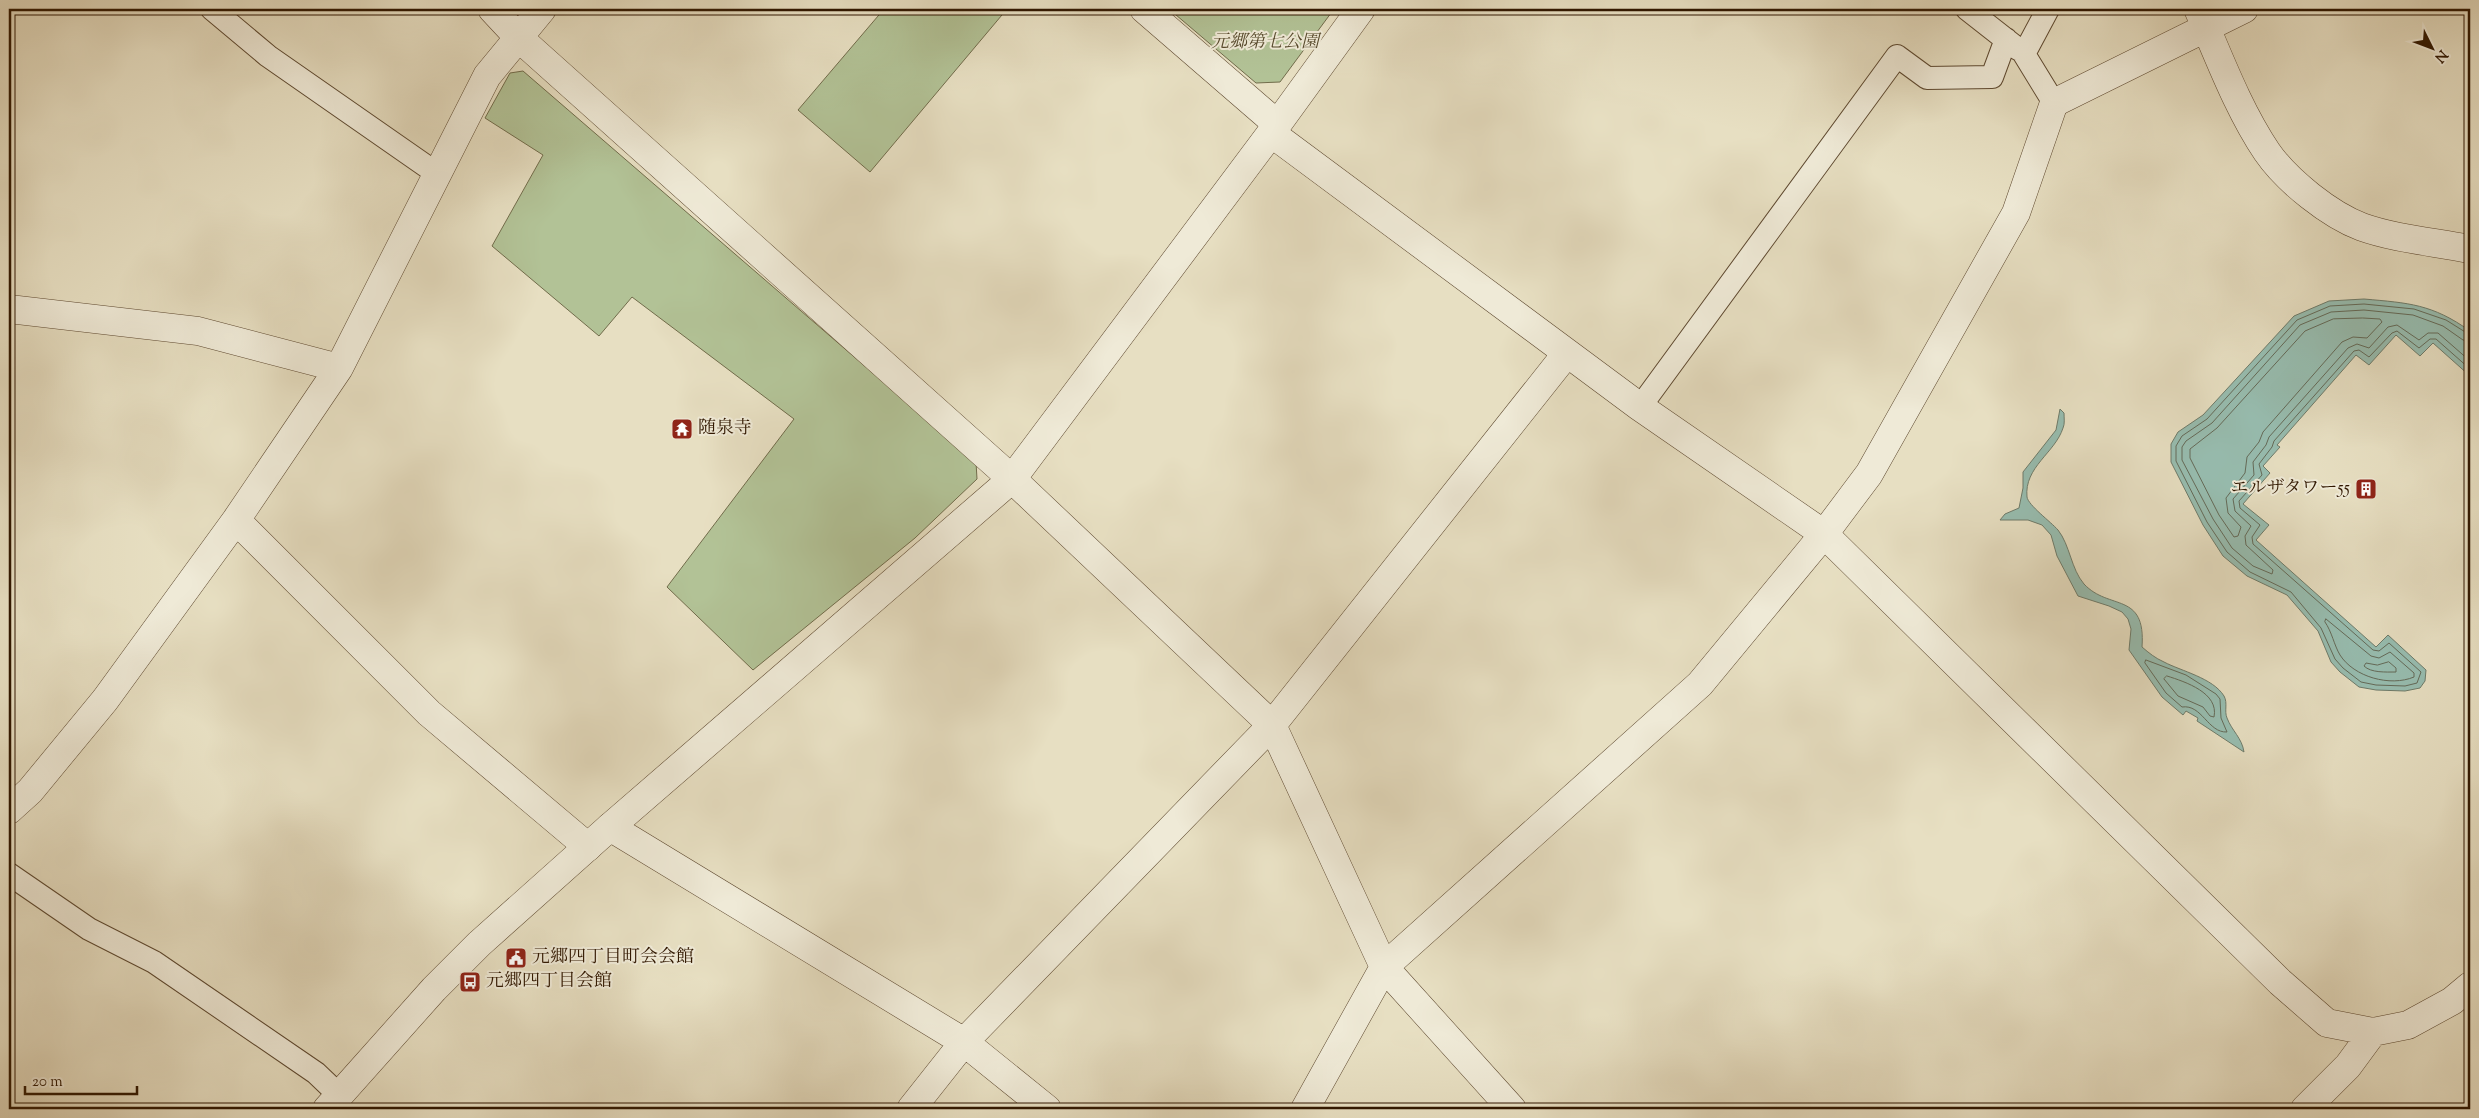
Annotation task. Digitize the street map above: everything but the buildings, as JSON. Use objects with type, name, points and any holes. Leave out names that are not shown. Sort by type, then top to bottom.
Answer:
[{"type":"street","points":[[492,9],[519,38],[1012,479],[1272,725],[1384,967],[1512,1109]]},
{"type":"street","points":[[9,810],[30,791],[105,700],[236,520],[339,368],[487,76],[542,9]]},
{"type":"street","points":[[1144,9],[1274,128],[1640,407],[1824,534],[2280,982],[2327,1024],[2373,1032],[2408,1025],[2452,1001],[2470,986]]},
{"type":"street","points":[[333,1102],[434,989],[479,944],[588,846],[1012,479],[1361,9]]},
{"type":"street","points":[[1304,1109],[1384,967],[1700,684],[1824,534],[1869,474],[2016,213],[2054,103],[2202,19],[2244,9]]},
{"type":"street","points":[[2202,19],[2256,133],[2268,154],[2297,184],[2326,207],[2362,226],[2470,249]]},
{"type":"street","points":[[9,309],[198,331],[339,368]]},
{"type":"street","points":[[911,1109],[964,1042],[1272,725],[1567,353]]},
{"type":"street","points":[[236,520],[429,713],[588,846]]},
{"type":"street","points":[[610,827],[964,1042],[1047,1109]]},
{"type":"street","points":[[2305,1109],[2348,1066],[2373,1032]]},
{"type":"lane","points":[[212,9],[268,56],[436,174]]},
{"type":"lane","points":[[1967,9],[2024,54],[2054,103]]},
{"type":"lane","points":[[2024,54],[2048,9]]},
{"type":"lane","points":[[1640,407],[1897,56],[1927,78],[1992,77],[2006,39]]},
{"type":"lane","points":[[9,874],[89,929],[162,967],[316,1073],[333,1102]]},
{"type":"green space","points":[[884,9],[1007,9],[870,172],[798,110]]},
{"type":"green space","name":"元郷第七公園","points":[[1169,9],[1334,9],[1280,82],[1256,83]]},
{"type":"green space","points":[[523,71],[976,462],[977,479],[915,538],[753,670],[667,587],[794,419],[632,297],[599,336],[492,246],[543,155],[485,118],[510,73]]},
{"type":"water","points":[[2364,299],[2420,306],[2444,315],[2470,331],[2470,376],[2433,343],[2420,356],[2396,335],[2369,365],[2356,355],[2277,445],[2280,447],[2263,466],[2270,473],[2243,504],[2269,525],[2256,540],[2376,647],[2388,635],[2426,670],[2425,681],[2420,688],[2405,691],[2376,690],[2359,687],[2340,672],[2331,662],[2318,631],[2287,595],[2247,576],[2223,556],[2203,525],[2171,462],[2171,444],[2178,432],[2203,415],[2294,316],[2329,301]]},
{"type":"water","points":[[2060,409],[2064,413],[2064,426],[2054,445],[2030,477],[2027,486],[2028,500],[2062,536],[2076,571],[2084,584],[2094,592],[2124,605],[2138,617],[2142,629],[2142,647],[2158,659],[2205,680],[2219,690],[2225,699],[2227,718],[2244,752],[2197,721],[2198,718],[2186,711],[2183,715],[2162,697],[2129,650],[2131,629],[2128,619],[2122,612],[2109,606],[2078,596],[2057,556],[2051,535],[2042,525],[2028,520],[2000,520],[2005,514],[2019,508],[2023,488],[2023,472],[2056,430]]},
{"type":"place","name":"随泉寺","points":[[682,429]]},
{"type":"place","name":"エルザタワー55","points":[[2366,489]]},
{"type":"place","name":"元郷四丁目町会会館","points":[[516,958]]},
{"type":"place","name":"元郷四丁目会館","points":[[470,982]]}]
